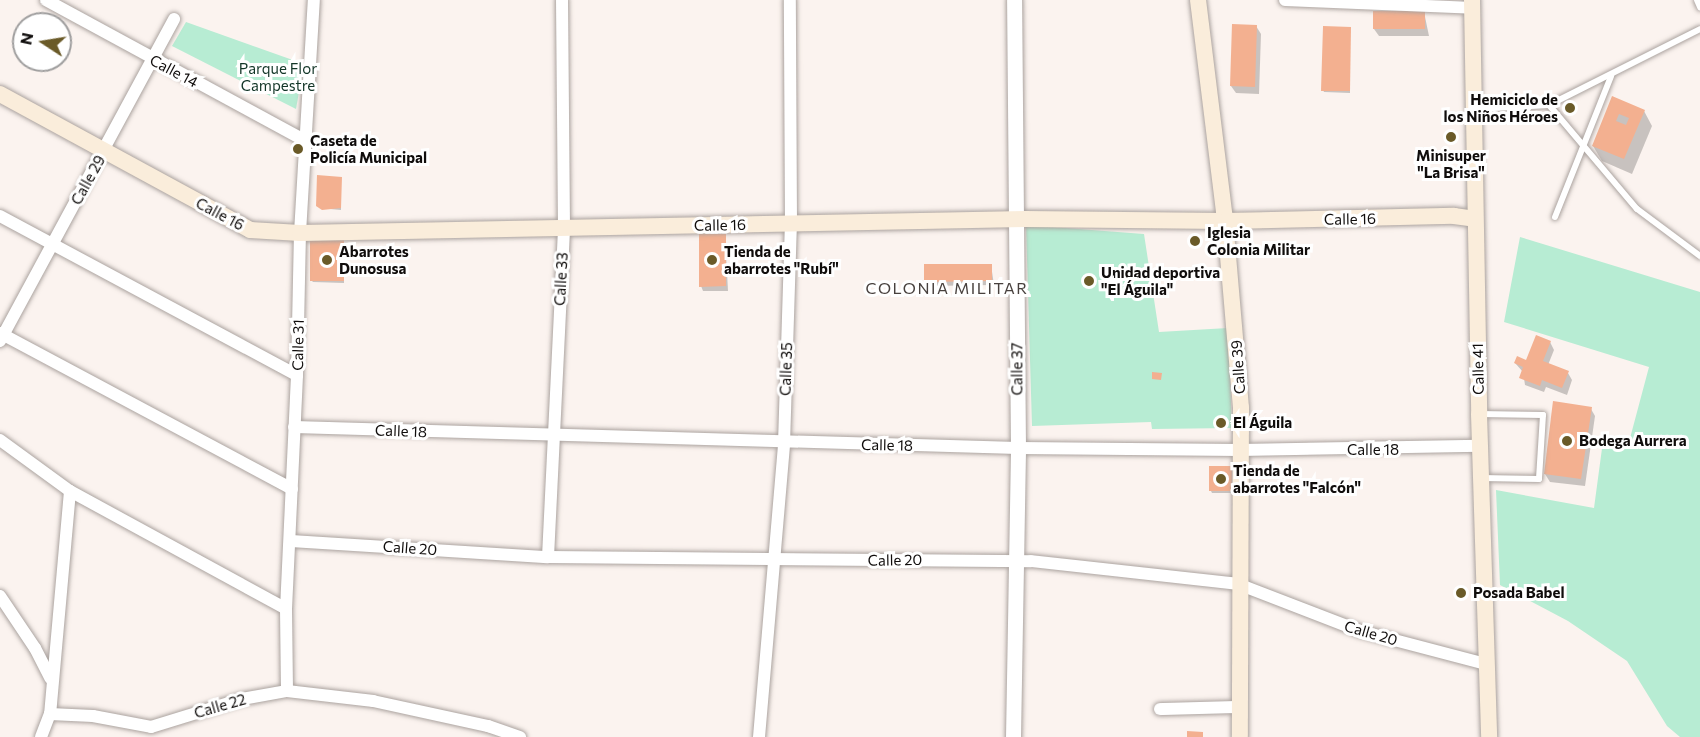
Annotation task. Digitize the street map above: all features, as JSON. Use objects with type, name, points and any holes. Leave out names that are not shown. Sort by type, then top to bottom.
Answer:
[{"type":"main road","name":"Calle 39","points":[[1198,0],[1225,221],[1236,341],[1240,450],[1238,584],[1240,737]]},
{"type":"main road","name":"Calle 41","points":[[1473,4],[1474,219],[1489,737]]},
{"type":"main road","name":"Calle 16","points":[[0,94],[250,230],[300,233],[1017,220],[1225,221],[1454,216],[1474,219]]},
{"type":"street","name":"Calle 14","points":[[46,0],[154,61],[304,140]]},
{"type":"street","name":"Calle 31","points":[[287,691],[286,609],[291,541],[300,233],[314,0]]},
{"type":"street","name":"Calle 33","points":[[548,557],[564,228],[562,0]]},
{"type":"street","name":"Calle 35","points":[[759,737],[784,444],[790,224],[790,0]]},
{"type":"street","name":"Calle 37","points":[[1013,737],[1014,561],[1018,448],[1014,0]]},
{"type":"street","points":[[1285,0],[1473,4]]},
{"type":"street","name":"Calle 29","points":[[1,336],[154,61],[174,19]]},
{"type":"street","points":[[0,216],[297,375]]},
{"type":"street","points":[[1,336],[292,489]]},
{"type":"street","name":"Calle 18","points":[[294,427],[784,444],[1018,448],[1240,450],[1480,446]]},
{"type":"street","points":[[0,440],[70,491],[286,609]]},
{"type":"street","points":[[41,737],[50,714],[50,679],[70,491]]},
{"type":"street","name":"Calle 20","points":[[291,541],[548,557],[775,561],[1014,561],[1238,584],[1360,631],[1486,664]]},
{"type":"street","points":[[0,596],[35,648],[50,679]]},
{"type":"street","name":"Calle 22","points":[[50,714],[93,716],[151,727],[242,699],[287,691],[373,701],[486,731],[520,737]]},
{"type":"street","points":[[1160,709],[1239,706]]},
{"type":"lane","points":[[1697,0],[1700,7]]},
{"type":"lane","points":[[1474,109],[1549,105],[1700,29]]},
{"type":"lane","points":[[1555,217],[1611,75]]},
{"type":"lane","points":[[1549,105],[1583,142],[1637,209],[1700,256]]},
{"type":"lane","points":[[1479,414],[1543,416],[1539,479],[1480,478]]},
{"type":"green space","name":"Parque Flor Campestre","points":[[186,22],[304,64],[296,109],[172,46]]},
{"type":"green space","name":"Unidad deportiva \"El Águila\"","points":[[1026,225],[1144,234],[1159,332],[1228,328],[1232,428],[1152,429],[1151,422],[1032,426]]},
{"type":"green space","points":[[1520,237],[1700,292],[1700,737],[1680,737],[1667,726],[1627,661],[1568,621],[1500,585],[1496,490],[1594,508],[1603,441],[1629,442],[1649,367],[1504,322]]},
{"type":"building","points":[[1373,11],[1425,11],[1425,29],[1373,29]]},
{"type":"building","points":[[1232,24],[1257,25],[1255,87],[1230,86]]},
{"type":"building","points":[[1323,26],[1351,27],[1350,91],[1321,91]]},
{"type":"building","points":[[1612,96],[1645,110],[1624,159],[1592,146]],"holes":[[[1619,114],[1629,118],[1626,125],[1616,121]]]},
{"type":"building","points":[[317,175],[342,177],[341,208],[322,210],[316,206]]},
{"type":"building","name":"Tienda de abarrotes \"Rubí\"","points":[[699,234],[726,234],[726,286],[699,287]]},
{"type":"building","name":"Abarrotes Dunosusa","points":[[310,238],[344,238],[344,281],[310,281]]},
{"type":"building","points":[[924,264],[992,264],[992,281],[924,282]]},
{"type":"building","points":[[1536,335],[1551,341],[1543,361],[1569,371],[1562,388],[1542,380],[1540,386],[1519,378],[1523,367],[1514,363],[1517,356],[1526,360]]},
{"type":"building","points":[[1152,372],[1162,373],[1161,380],[1152,379]]},
{"type":"building","name":"Bodega Aurrera","points":[[1553,401],[1592,407],[1581,479],[1544,474]]},
{"type":"building","name":"Tienda de abarrotes \"Falcón\"","points":[[1209,466],[1232,466],[1232,491],[1209,491]]},
{"type":"building","points":[[1187,731],[1203,732],[1203,737],[1187,737]]},
{"type":"place","name":"Hemiciclo de los Niños Héroes","points":[[1570,108]]},
{"type":"place","name":"Minisuper \"La Brisa\"","points":[[1451,137]]},
{"type":"place","name":"Caseta de Policía Municipal","points":[[298,149]]},
{"type":"place","name":"Iglesia Colonia Militar","points":[[1195,241]]},
{"type":"place","name":"Abarrotes Dunosusa","points":[[327,260]]},
{"type":"place","name":"Tienda de abarrotes \"Rubí\"","points":[[712,260]]},
{"type":"place","name":"Unidad deportiva \"El Águila\"","points":[[1089,281]]},
{"type":"place","name":"El Águila","points":[[1221,423]]},
{"type":"place","name":"Bodega Aurrera","points":[[1567,441]]},
{"type":"place","name":"Tienda de abarrotes \"Falcón\"","points":[[1221,479]]},
{"type":"place","name":"Posada Babel","points":[[1461,593]]},
{"type":"district","name":"COLONIA MILITAR","points":[[947,288]]}]
